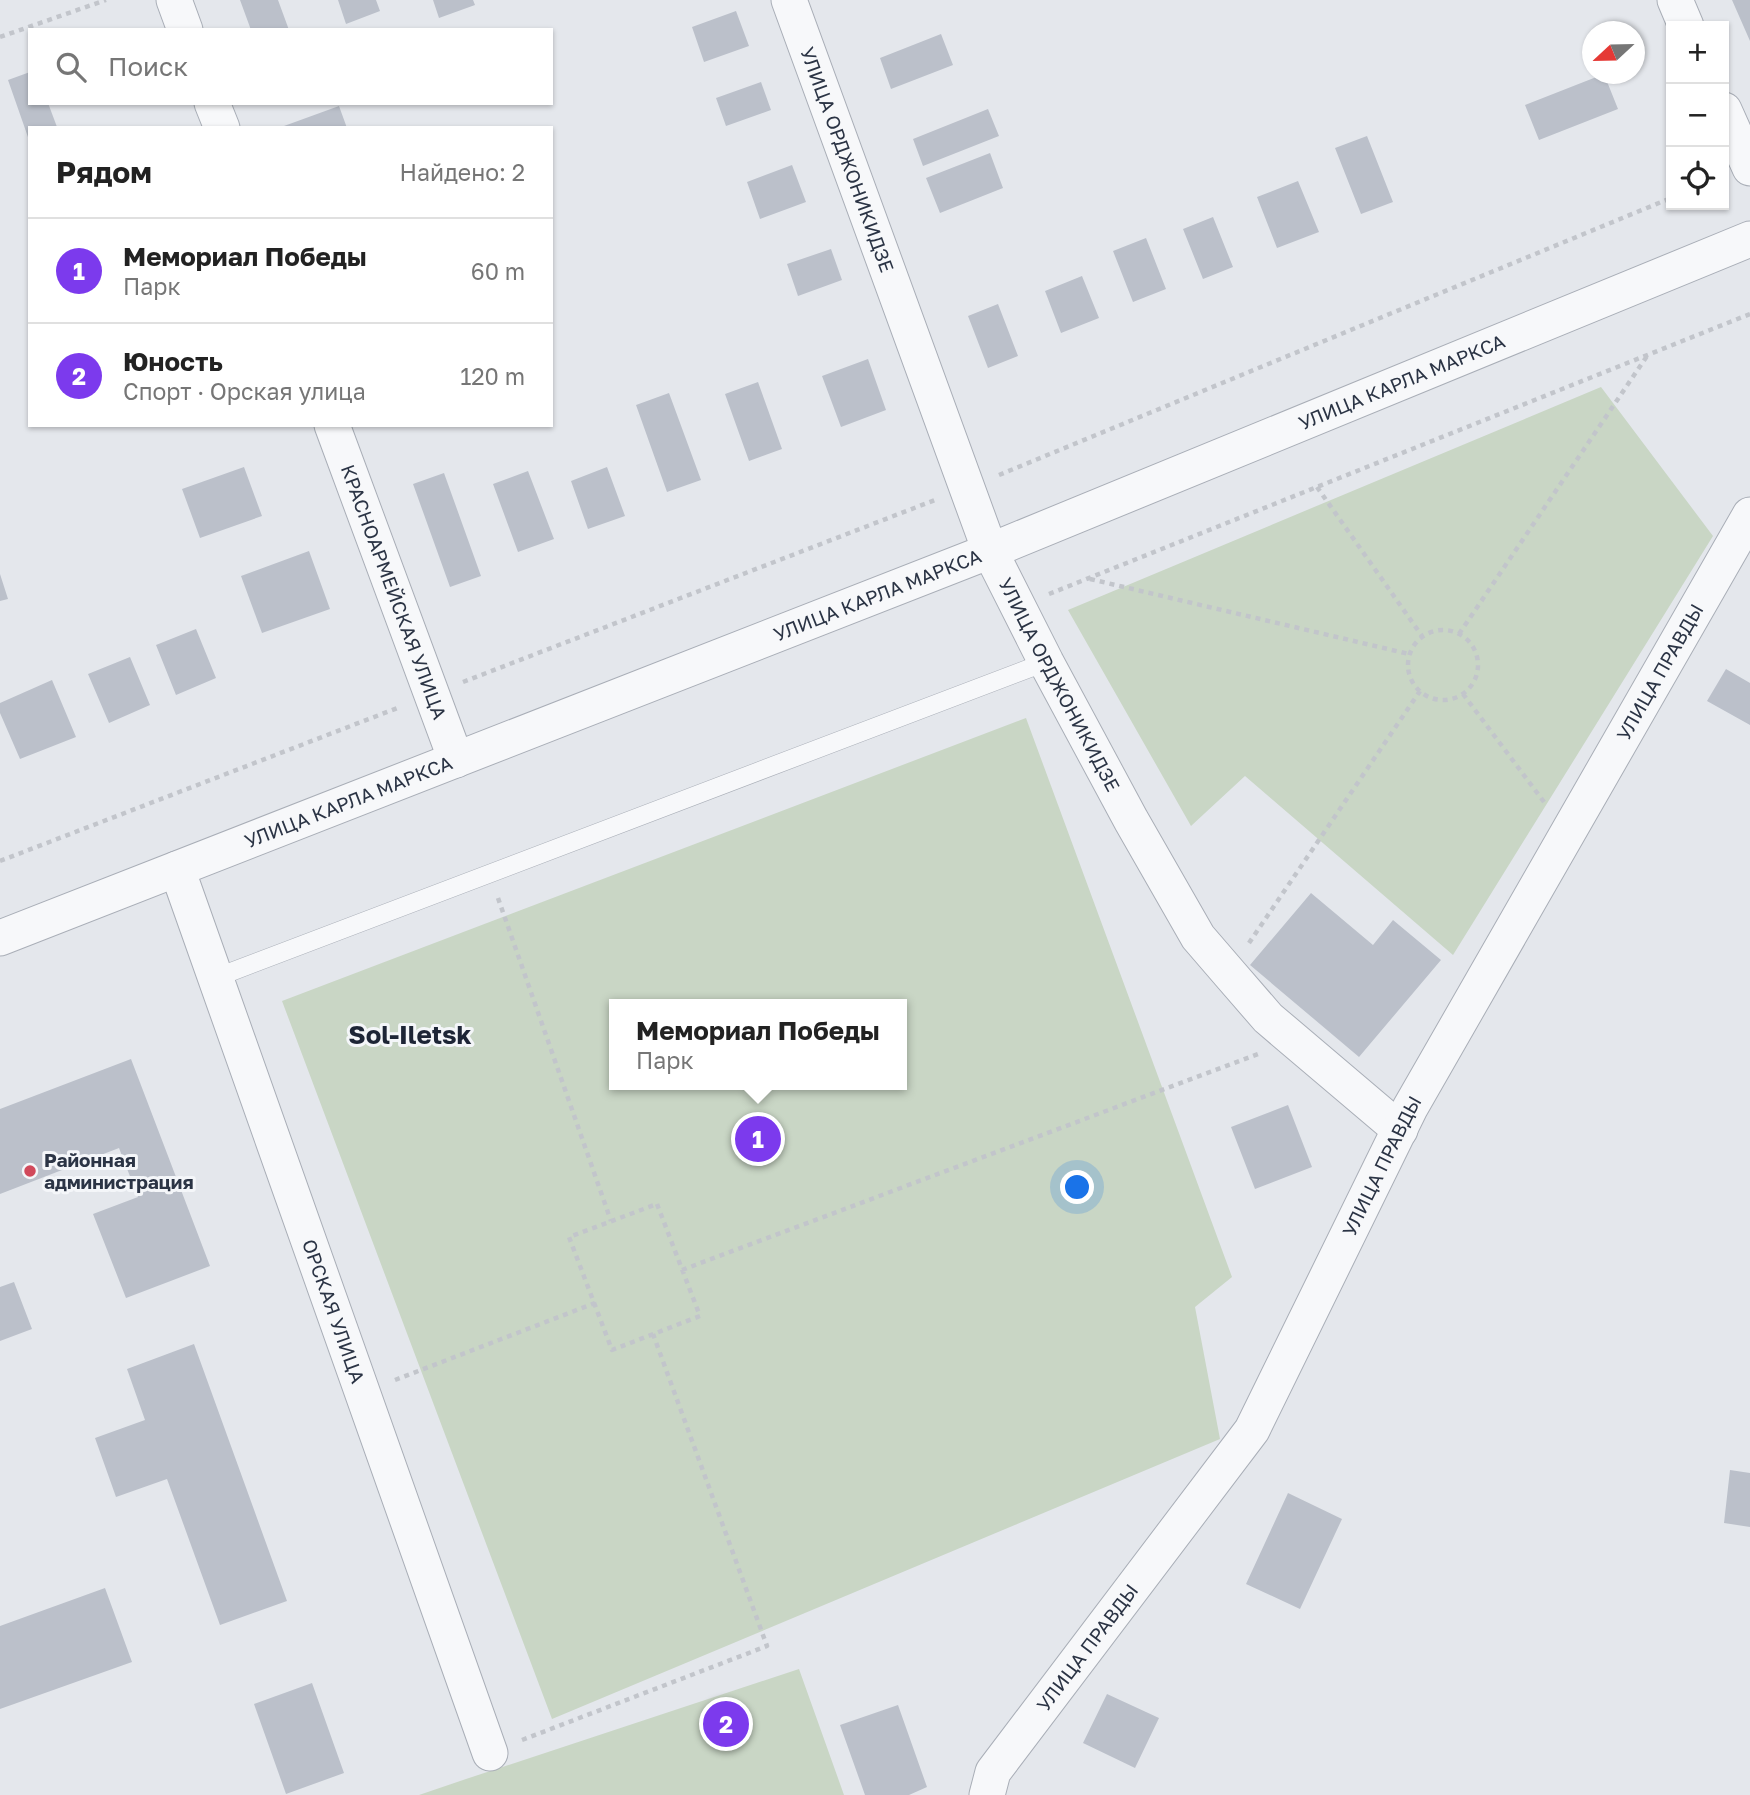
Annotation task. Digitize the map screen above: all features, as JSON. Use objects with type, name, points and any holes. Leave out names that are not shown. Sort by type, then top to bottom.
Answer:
[{"type":"street","points":[[174,0],[184,28]]},
{"type":"street","name":"УЛИЦА ОРДЖОНИКИДЗЕ","points":[[789,0],[990,551],[1131,820],[1198,937],[1268,1018],[1400,1130]]},
{"type":"street","points":[[1675,0],[1684,21]]},
{"type":"street","points":[[213,105],[221,126]]},
{"type":"street","points":[[1729,121],[1750,168]]},
{"type":"street","name":"УЛИЦА КАРЛА МАРКСА","points":[[0,939],[990,551],[1750,239]]},
{"type":"street","name":"КРАСНОАРМЕЙСКАЯ УЛИЦА","points":[[333,427],[456,760]]},
{"type":"street","name":"УЛИЦА ПРАВДЫ","points":[[987,1795],[993,1772],[1252,1430],[1410,1108],[1750,515]]},
{"type":"street","name":"ОРСКАЯ УЛИЦА","points":[[177,869],[490,1753]]},
{"type":"lane","points":[[215,978],[1046,662]]},
{"type":"path","points":[[0,37],[106,0]]},
{"type":"path","points":[[0,861],[967,488],[1666,200]]},
{"type":"path","points":[[1019,606],[1750,314]]},
{"type":"path","points":[[1459,634],[1647,355]]},
{"type":"path","points":[[1317,487],[1422,636]]},
{"type":"path","points":[[1088,578],[1409,654]]},
{"type":"path","points":[[1443,629],[1459,634],[1475,648],[1479,660],[1473,685],[1452,699],[1439,700],[1426,696],[1410,677],[1409,654],[1422,636],[1443,629]]},
{"type":"path","points":[[1229,973],[1420,691]]},
{"type":"path","points":[[1463,694],[1568,833]]},
{"type":"path","points":[[489,874],[611,1221]]},
{"type":"path","points":[[682,1270],[1295,1040]]},
{"type":"path","points":[[657,1204],[682,1270],[699,1316],[612,1350],[569,1237],[657,1204]]},
{"type":"path","points":[[362,1393],[595,1303]]},
{"type":"path","points":[[490,1753],[767,1646],[653,1334]]},
{"type":"green space","points":[[1601,387],[1713,536],[1453,955],[1245,776],[1191,826],[1068,610]]},
{"type":"green space","points":[[1026,718],[1232,1277],[1195,1307],[1220,1439],[552,1719],[282,1001]]},
{"type":"green space","points":[[799,1669],[844,1795],[419,1795],[466,1779]]},
{"type":"building","points":[[240,0],[278,0],[288,28],[250,28]]},
{"type":"building","points":[[338,0],[376,0],[380,11],[346,24]]},
{"type":"building","points":[[433,0],[473,0],[475,5],[439,18]]},
{"type":"building","points":[[1732,0],[1750,0],[1750,41]]},
{"type":"building","points":[[736,11],[749,46],[704,62],[692,27]]},
{"type":"building","points":[[941,34],[953,65],[891,89],[880,58]]},
{"type":"building","points":[[28,73],[28,105],[49,105],[57,126],[28,126],[28,137],[8,80]]},
{"type":"building","points":[[761,82],[771,110],[726,126],[716,98]]},
{"type":"building","points":[[1582,83],[1608,84],[1618,109],[1539,140],[1525,105]]},
{"type":"building","points":[[339,106],[346,126],[284,126]]},
{"type":"building","points":[[988,109],[999,136],[923,166],[913,139]]},
{"type":"building","points":[[1367,136],[1393,202],[1361,214],[1335,148]]},
{"type":"building","points":[[990,153],[1003,188],[940,213],[926,178]]},
{"type":"building","points":[[792,165],[806,202],[760,219],[747,182]]},
{"type":"building","points":[[1298,181],[1319,232],[1277,248],[1257,197]]},
{"type":"building","points":[[1213,217],[1233,267],[1203,279],[1183,229]]},
{"type":"building","points":[[1146,238],[1166,289],[1133,302],[1113,251]]},
{"type":"building","points":[[831,249],[842,280],[798,296],[787,264]]},
{"type":"building","points":[[1082,276],[1099,318],[1061,333],[1045,291]]},
{"type":"building","points":[[998,304],[1018,356],[988,368],[968,316]]},
{"type":"building","points":[[868,359],[886,410],[841,427],[822,376]]},
{"type":"building","points":[[758,382],[782,449],[749,461],[725,394]]},
{"type":"building","points":[[669,393],[701,480],[667,492],[636,405]]},
{"type":"building","points":[[244,467],[262,516],[200,538],[182,489]]},
{"type":"building","points":[[607,467],[625,516],[588,529],[571,481]]},
{"type":"building","points":[[528,471],[554,539],[518,552],[493,484]]},
{"type":"building","points":[[444,473],[481,576],[450,587],[413,484]]},
{"type":"building","points":[[309,551],[330,609],[262,633],[241,576]]},
{"type":"building","points":[[0,574],[8,599],[0,601]]},
{"type":"building","points":[[196,629],[216,678],[176,695],[156,645]]},
{"type":"building","points":[[130,657],[150,705],[109,723],[88,674]]},
{"type":"building","points":[[1726,669],[1750,683],[1750,725],[1707,701]]},
{"type":"building","points":[[52,680],[76,737],[20,759],[0,713],[0,703]]},
{"type":"building","points":[[1311,893],[1373,945],[1393,920],[1441,960],[1359,1057],[1250,965]]},
{"type":"building","name":"Районная администрация","points":[[131,1059],[210,1266],[126,1298],[93,1214],[138,1197],[119,1148],[0,1194],[0,1109]]},
{"type":"building","points":[[1288,1105],[1312,1167],[1255,1189],[1231,1127]]},
{"type":"building","points":[[14,1282],[32,1329],[0,1341],[0,1287]]},
{"type":"building","points":[[194,1344],[287,1601],[220,1625],[167,1479],[116,1497],[95,1438],[145,1420],[127,1369]]},
{"type":"building","points":[[1730,1470],[1750,1473],[1750,1527],[1724,1523]]},
{"type":"building","points":[[1288,1493],[1342,1519],[1300,1609],[1246,1584]]},
{"type":"building","points":[[105,1588],[132,1662],[0,1709],[0,1626]]},
{"type":"building","points":[[312,1683],[344,1773],[286,1794],[254,1704]]},
{"type":"building","points":[[1107,1694],[1159,1718],[1135,1768],[1083,1743]]},
{"type":"building","points":[[898,1705],[927,1787],[909,1795],[865,1795],[840,1725]]},
{"type":"place","name":"Мемориал Победы","points":[[758,1139]]},
{"type":"place","name":"Районная администрация","points":[[30,1171]]},
{"type":"place","name":"Юность","points":[[726,1724]]},
{"type":"district","name":"Sol-Iletsk","points":[[410,1035]]}]
